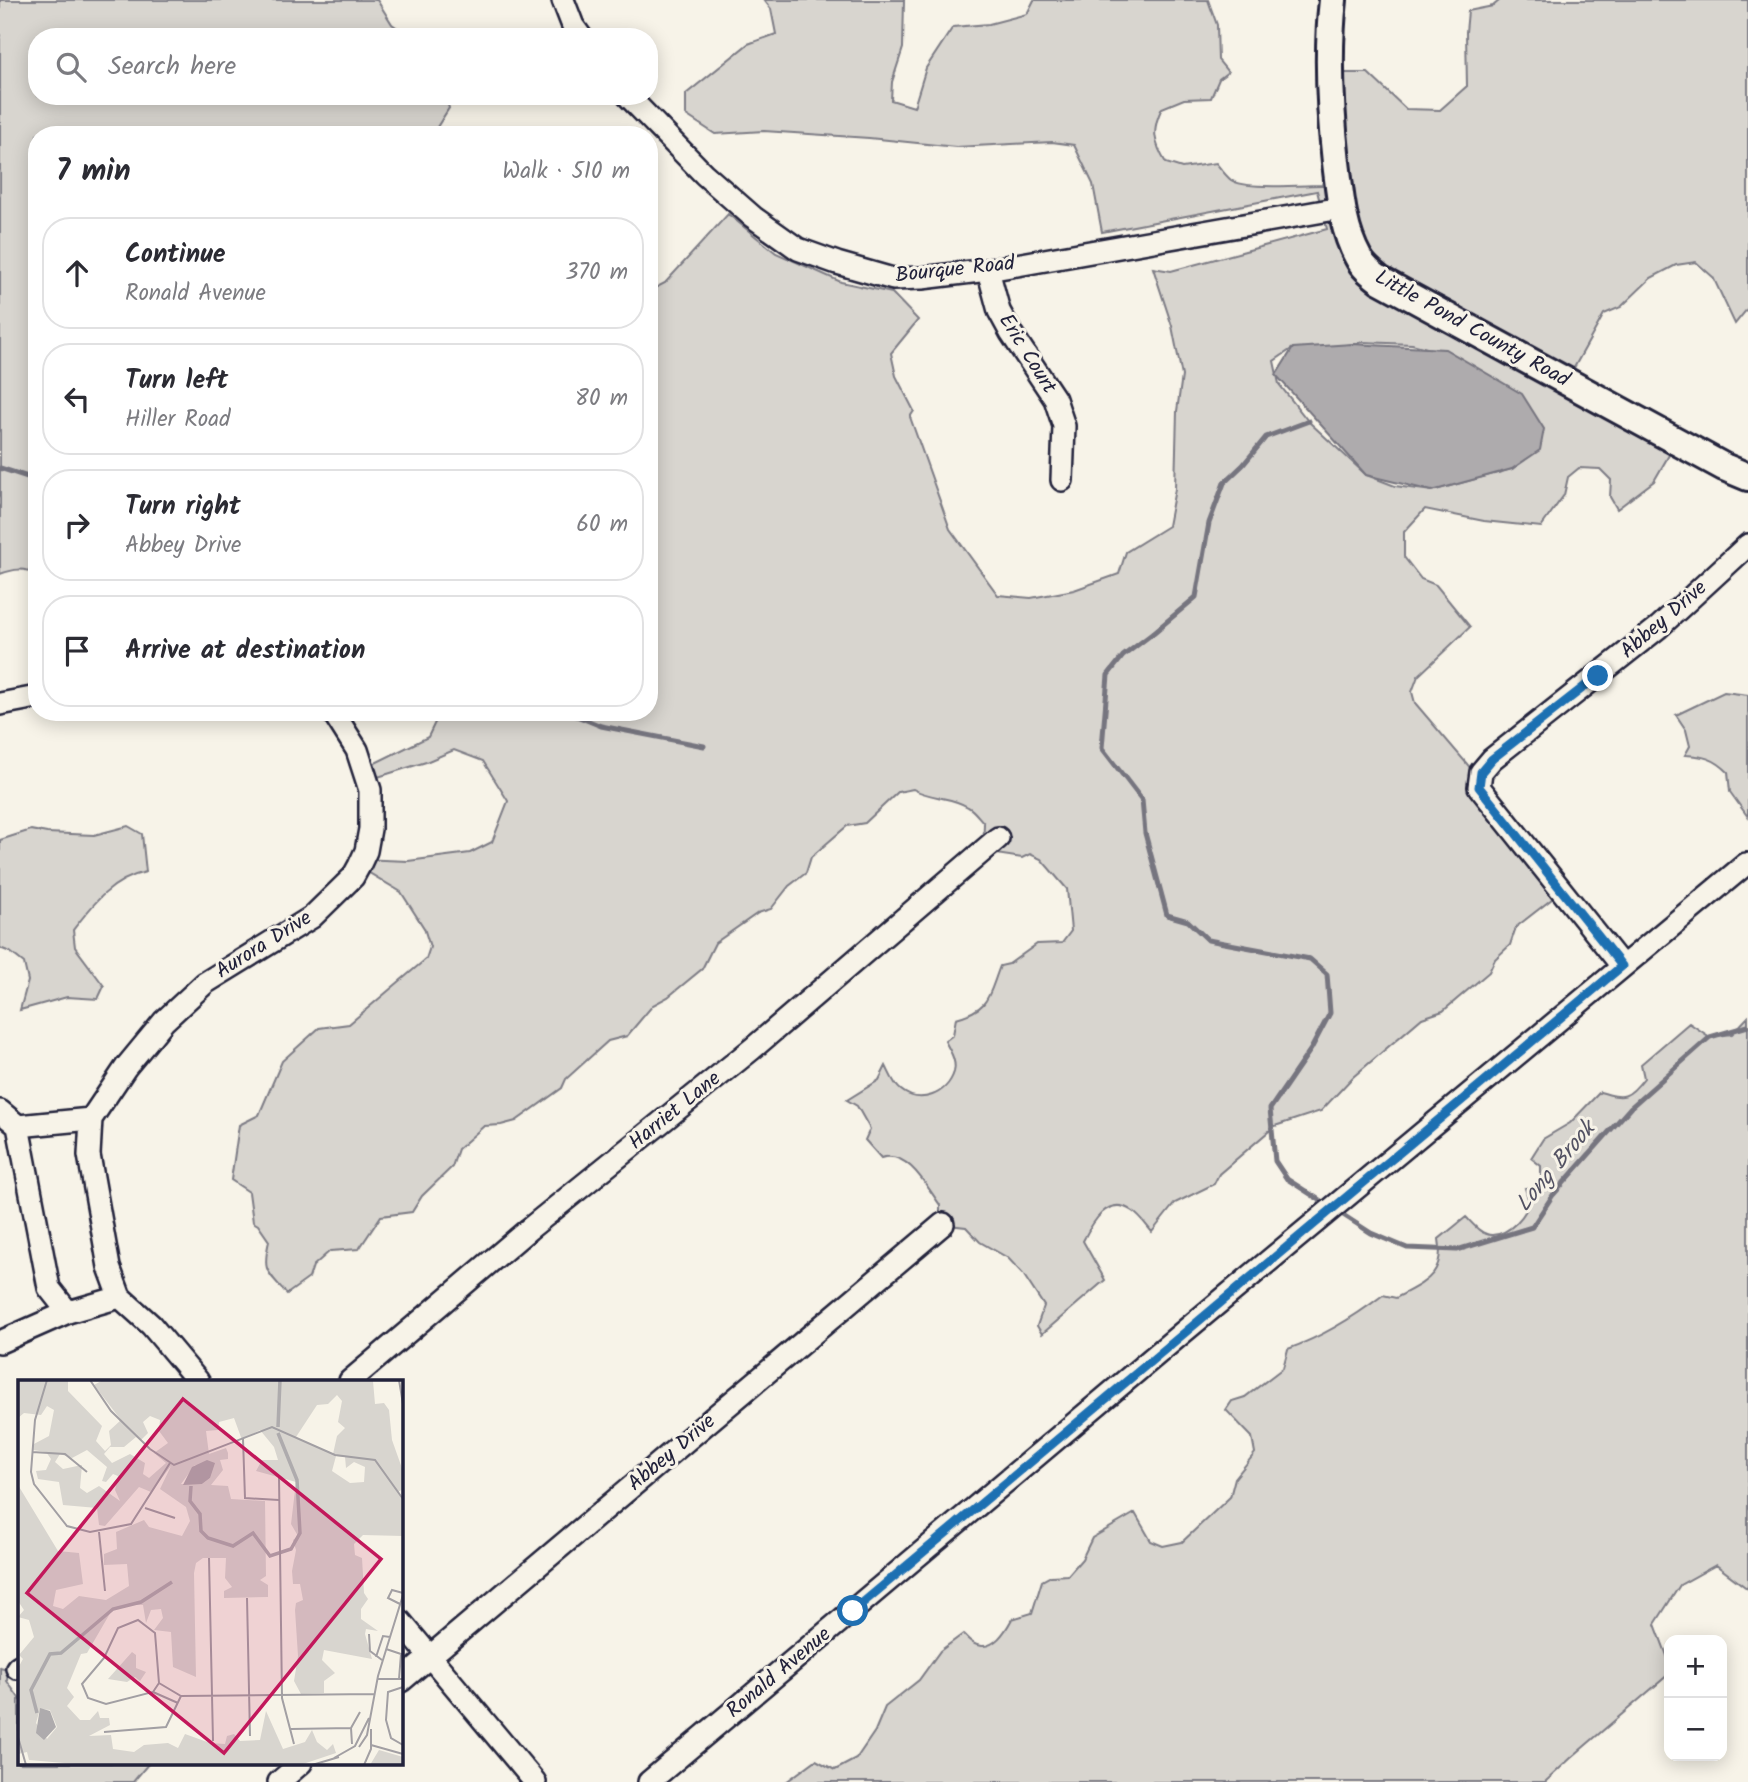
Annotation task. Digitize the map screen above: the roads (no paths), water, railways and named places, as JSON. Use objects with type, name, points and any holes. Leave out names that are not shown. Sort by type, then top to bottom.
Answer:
[{"type":"street","points":[[563,0],[574,28]]},
{"type":"street","name":"Little Pond County Road","points":[[1333,0],[1329,39],[1332,129],[1341,208],[1358,258],[1368,271],[1724,467],[1748,477]]},
{"type":"street","name":"Bourque Road","points":[[633,105],[645,126]]},
{"type":"street","name":"Bourque Road","points":[[658,138],[753,217],[798,248],[837,264],[892,279],[988,270],[1341,208]]},
{"type":"street","name":"Eric Court","points":[[988,270],[999,311],[1055,399],[1064,426],[1062,480]]},
{"type":"street","name":"Abbey Drive","points":[[1622,966],[1479,787],[1481,772],[1492,759],[1659,627],[1748,545]]},
{"type":"street","points":[[0,704],[28,699]]},
{"type":"street","name":"Aurora Drive","points":[[91,1119],[126,1067],[164,1021],[205,982],[312,917],[353,877],[366,851],[370,829],[370,790],[357,750],[339,721]]},
{"type":"street","name":"Harriet Lane","points":[[351,1380],[528,1229],[752,1049],[998,838]]},
{"type":"street","name":"Ronald Avenue","points":[[649,1782],[1746,864]]},
{"type":"street","points":[[0,1111],[18,1126],[49,1287],[68,1312]]},
{"type":"street","points":[[18,1126],[91,1119],[89,1155],[109,1267],[120,1297],[151,1325],[197,1380]]},
{"type":"street","name":"Abbey Drive","points":[[402,1680],[943,1224]]},
{"type":"street","points":[[0,1342],[68,1312],[120,1297]]},
{"type":"street","points":[[402,1623],[535,1782]]},
{"type":"street","points":[[279,1782],[300,1764]]},
{"type":"waterway","name":"Long Brook","points":[[1309,421],[1266,437],[1224,483],[1209,523],[1196,597],[1123,656],[1108,675],[1102,748],[1142,800],[1145,833],[1167,915],[1188,921],[1208,940],[1310,959],[1327,974],[1330,1013],[1311,1049],[1270,1109],[1275,1161],[1287,1179],[1329,1206]]},
{"type":"waterway","name":"Long Brook","points":[[0,468],[28,477]]},
{"type":"waterway","name":"Long Brook","points":[[589,721],[601,726],[704,746]]},
{"type":"waterway","name":"Long Brook","points":[[1337,1211],[1371,1233],[1407,1248],[1457,1250],[1532,1227],[1553,1195],[1631,1107],[1710,1037],[1748,1026]]}]
